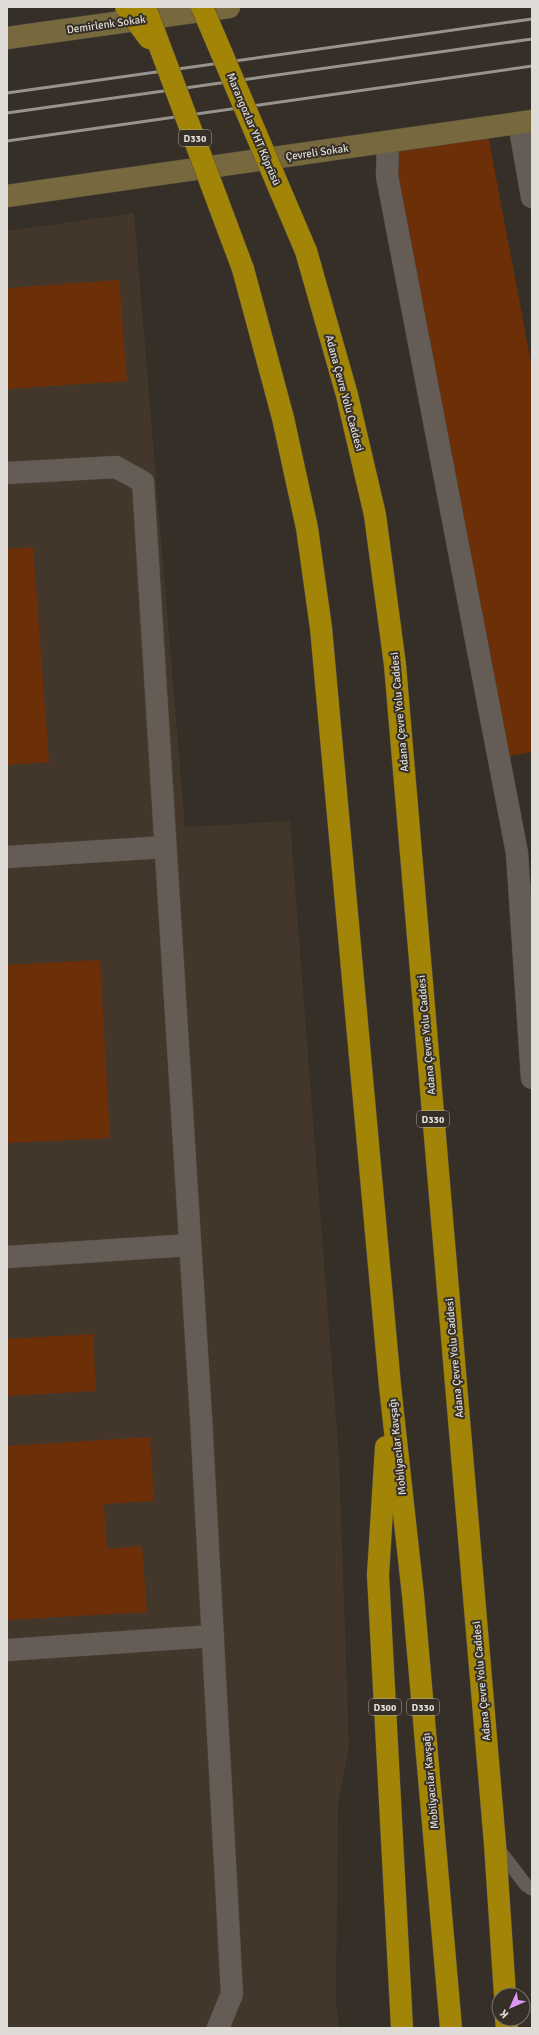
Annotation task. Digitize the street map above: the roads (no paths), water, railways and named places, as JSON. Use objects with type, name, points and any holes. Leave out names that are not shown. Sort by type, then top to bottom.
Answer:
[{"type":"highway","points":[[126,7],[167,61]]},
{"type":"highway","name":"D330","points":[[145,7],[167,61],[243,269],[288,442],[307,528],[321,628],[390,1386]]},
{"type":"highway","name":"Marangozlar YHT Köprüsü","points":[[202,7],[222,57],[306,251]]},
{"type":"highway","points":[[211,7],[222,57]]},
{"type":"highway","name":"Adana Çevre Yolu Caddesi","points":[[306,251],[347,395],[375,514],[395,665],[495,1844],[504,1987]]},
{"type":"highway","name":"Mobilyacılar Kavşağı","points":[[390,1386],[378,1575],[402,2028]]},
{"type":"highway","name":"Mobilyacılar Kavşağı","points":[[390,1386],[413,1603],[450,2028]]},
{"type":"street","name":"Demirlenk Sokak","points":[[7,38],[230,7]]},
{"type":"street","name":"Çevreli Sokak","points":[[7,196],[526,122]]},
{"type":"street","points":[[526,122],[532,197]]},
{"type":"street","points":[[388,142],[387,176],[517,853],[527,912],[532,1078]]},
{"type":"street","points":[[7,473],[116,467],[143,482],[190,1245],[232,1994],[218,2028]]},
{"type":"street","points":[[7,858],[165,846]]},
{"type":"street","points":[[7,1257],[190,1245]]},
{"type":"street","points":[[7,1650],[213,1636]]},
{"type":"lane","points":[[495,1844],[526,1885],[532,1889]]},
{"type":"railway","points":[[7,93],[532,19]]},
{"type":"railway","points":[[7,113],[532,39]]},
{"type":"railway","points":[[7,141],[532,66]]}]
